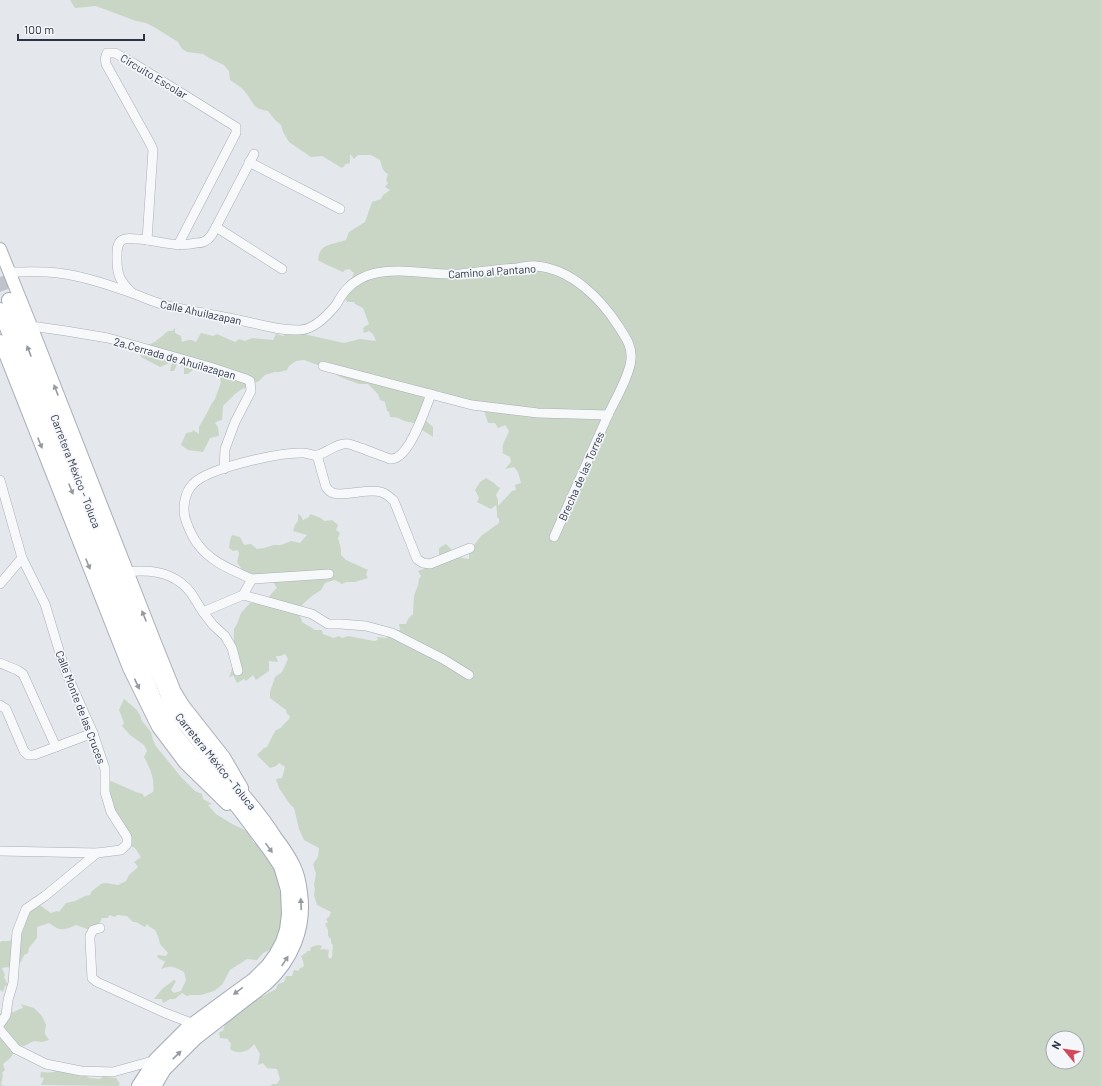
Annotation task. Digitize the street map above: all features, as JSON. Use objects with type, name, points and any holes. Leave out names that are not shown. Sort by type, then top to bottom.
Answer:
[{"type":"main road","name":"Carretera México - Toluca","points":[[5,305],[169,698],[184,723],[253,806],[287,854],[294,868],[301,899],[299,929],[295,942],[286,961],[276,974],[195,1038],[164,1069],[154,1086]]},
{"type":"main road","name":"Carretera México - Toluca","points":[[5,305],[154,699],[173,732],[238,807],[271,850],[281,866],[288,890],[289,914],[287,930],[283,942],[268,966],[236,993],[187,1029],[156,1060],[139,1086]]},
{"type":"street","name":"Circuito Escolar","points":[[147,240],[153,150],[106,64],[105,57],[107,53],[110,52],[114,52],[133,63],[236,127],[236,133],[178,245]]},
{"type":"street","points":[[132,293],[122,282],[118,274],[117,250],[121,241],[131,238],[178,245],[204,242],[211,236],[252,158],[340,209]]},
{"type":"street","points":[[216,227],[282,269]]},
{"type":"street","points":[[0,249],[4,274],[31,326],[175,692],[183,705],[224,757],[253,806]]},
{"type":"street","name":"Camino al Pantano","points":[[353,283],[372,274],[387,271],[399,270],[439,274],[460,274],[535,266],[551,269],[572,278],[581,284],[610,312],[630,346],[631,360],[627,373],[608,415]]},
{"type":"street","name":"Calle Ahuilazapan","points":[[4,274],[42,272],[67,274],[132,293],[153,302],[176,308],[286,330],[302,330],[310,328],[334,307],[353,283]]},
{"type":"street","name":"2a.Cerrada de Ahuilazapan","points":[[31,326],[108,338],[210,367],[250,381],[251,391],[235,422],[225,449],[224,469]]},
{"type":"street","points":[[0,341],[129,668],[158,727],[185,763],[223,800],[254,827]]},
{"type":"street","points":[[324,366],[472,404],[538,413],[608,415]]},
{"type":"street","points":[[329,574],[252,579],[220,564],[204,553],[192,536],[184,515],[184,502],[189,489],[194,483],[207,475],[224,469],[271,456],[304,452],[317,455],[342,445],[349,444],[390,459],[396,458],[411,442],[431,394]]},
{"type":"street","name":"Brecha de las Torres","points":[[554,538],[608,415]]},
{"type":"street","points":[[317,455],[326,487],[332,493],[380,492],[388,495],[394,501],[417,559],[422,563],[430,564],[470,548]]},
{"type":"street","name":"Calle Monte de las Cruces","points":[[0,480],[22,558],[45,604],[65,670],[93,733],[105,769],[106,792],[111,812],[127,837],[127,844],[121,850],[98,853]]},
{"type":"street","points":[[0,584],[22,558]]},
{"type":"street","points":[[127,572],[140,570],[164,574],[173,577],[182,583],[213,625],[225,636],[232,648],[238,672]]},
{"type":"street","points":[[203,612],[243,595],[252,579]]},
{"type":"street","points":[[243,595],[312,614],[328,624],[366,626],[392,633],[443,659],[469,675]]},
{"type":"street","points":[[0,663],[23,674],[56,747]]},
{"type":"street","points":[[0,705],[6,709],[24,751],[28,755],[34,755],[93,733]]},
{"type":"street","points":[[0,851],[98,853]]},
{"type":"street","points":[[0,1024],[6,1015],[8,1000],[13,983],[17,932],[26,909],[45,896],[98,853]]},
{"type":"street","points":[[100,928],[93,930],[90,936],[92,978],[97,982],[194,1024]]},
{"type":"street","points":[[0,1030],[16,1049],[46,1064],[81,1071],[113,1072],[156,1060]]},
{"type":"green space","points":[[70,0],[1101,0],[1101,1086],[270,1086],[277,1084],[280,1079],[277,1069],[267,1068],[263,1063],[258,1065],[260,1054],[254,1044],[252,1047],[243,1052],[236,1052],[230,1049],[231,1043],[228,1039],[220,1038],[219,1032],[223,1031],[225,1023],[251,1000],[259,999],[260,997],[276,989],[278,984],[284,982],[286,976],[292,976],[294,970],[299,971],[299,969],[304,966],[301,956],[307,951],[310,951],[311,947],[318,945],[322,946],[320,950],[329,950],[328,956],[330,959],[332,957],[333,945],[328,936],[328,930],[325,924],[328,922],[326,919],[329,917],[331,912],[317,905],[314,895],[316,874],[313,864],[318,857],[319,848],[304,840],[299,829],[294,808],[279,788],[276,779],[282,778],[285,767],[279,763],[270,768],[257,755],[267,747],[275,731],[282,727],[290,716],[287,714],[286,710],[270,698],[270,692],[275,677],[282,672],[288,659],[285,654],[276,656],[278,662],[269,661],[269,671],[256,680],[253,675],[246,681],[244,679],[237,683],[233,675],[229,678],[233,666],[234,629],[241,613],[250,603],[265,602],[277,588],[270,577],[245,574],[237,562],[239,554],[238,550],[233,551],[229,548],[232,535],[240,537],[244,545],[251,544],[257,549],[281,545],[291,541],[300,543],[307,535],[293,531],[298,521],[298,514],[303,520],[309,517],[310,514],[321,518],[324,521],[332,520],[338,525],[336,530],[340,533],[338,538],[341,555],[346,560],[368,570],[366,574],[368,578],[342,584],[335,580],[325,583],[321,590],[303,604],[299,609],[298,614],[302,622],[315,630],[322,630],[323,634],[334,638],[339,636],[342,638],[348,636],[374,641],[378,640],[377,637],[386,638],[397,630],[400,630],[399,624],[406,624],[408,619],[413,614],[414,596],[421,576],[418,571],[426,568],[439,556],[439,548],[446,544],[451,549],[450,551],[462,558],[469,559],[469,552],[481,536],[499,523],[496,505],[491,509],[477,502],[479,498],[475,490],[480,482],[486,478],[500,488],[496,495],[498,506],[512,491],[516,490],[515,485],[521,483],[518,472],[514,467],[505,469],[511,462],[510,457],[502,453],[503,443],[509,431],[505,425],[498,428],[495,423],[488,423],[483,407],[439,391],[434,392],[424,419],[433,427],[433,437],[419,428],[415,423],[390,417],[385,402],[380,400],[378,394],[368,384],[359,384],[340,377],[326,368],[304,360],[296,361],[289,366],[287,370],[265,375],[259,381],[235,394],[223,406],[222,420],[215,423],[218,427],[219,436],[210,438],[203,452],[188,450],[181,445],[186,433],[192,432],[193,430],[199,434],[199,427],[215,399],[221,382],[219,376],[217,373],[205,373],[204,370],[197,367],[188,374],[184,374],[184,367],[177,364],[174,371],[170,371],[172,362],[160,367],[141,357],[135,349],[153,343],[168,331],[172,331],[175,328],[175,333],[181,336],[182,342],[192,340],[196,342],[201,333],[213,336],[217,334],[235,342],[239,339],[245,341],[252,338],[273,340],[276,334],[284,336],[289,325],[296,325],[297,329],[308,335],[344,343],[360,339],[376,341],[373,334],[369,331],[364,333],[363,328],[369,324],[363,308],[354,302],[347,302],[341,292],[350,282],[354,273],[349,269],[343,272],[318,260],[321,250],[332,244],[346,240],[349,232],[365,222],[372,202],[381,199],[383,195],[390,190],[385,187],[388,183],[386,180],[388,174],[383,170],[380,160],[371,155],[358,155],[354,159],[350,154],[350,163],[346,164],[342,168],[322,156],[311,157],[289,142],[281,125],[268,111],[256,107],[243,89],[230,80],[229,71],[224,65],[203,54],[187,52],[182,49],[178,42],[146,23],[136,21],[96,6],[75,8]]},
{"type":"green space","points":[[124,699],[136,709],[142,721],[151,732],[155,745],[181,777],[195,791],[202,794],[203,799],[212,804],[208,805],[216,814],[249,832],[253,842],[260,846],[273,864],[279,889],[286,907],[281,936],[272,949],[263,953],[257,960],[247,959],[230,970],[222,985],[214,991],[201,995],[187,996],[182,993],[175,999],[170,999],[163,1003],[162,999],[154,999],[162,989],[174,980],[176,981],[171,990],[174,993],[181,991],[186,980],[184,972],[178,969],[168,967],[161,969],[165,962],[157,957],[158,955],[166,956],[168,953],[160,944],[155,930],[147,924],[145,927],[133,922],[127,916],[117,915],[115,917],[109,915],[108,918],[102,918],[98,926],[90,930],[76,925],[59,929],[49,923],[37,927],[37,938],[29,948],[28,953],[24,955],[21,962],[15,963],[16,970],[7,967],[2,968],[8,985],[5,986],[3,992],[0,990],[0,942],[10,941],[26,920],[28,911],[38,904],[51,913],[57,911],[59,912],[66,903],[90,895],[92,891],[101,884],[106,883],[118,885],[126,881],[129,875],[138,867],[134,862],[141,857],[135,848],[124,840],[119,829],[106,783],[111,781],[143,794],[144,797],[153,792],[152,774],[144,757],[147,751],[144,745],[130,735],[122,726],[124,723],[119,710]]},
{"type":"green space","points":[[21,1004],[34,1008],[42,1016],[46,1025],[45,1034],[49,1040],[42,1042],[34,1041],[24,1046],[17,1045],[17,1050],[3,1065],[5,1070],[2,1073],[1,1085],[5,1086],[0,1086],[0,1014],[4,1011],[13,1012],[23,1008]]},
{"type":"green space","points":[[63,1067],[83,1076],[85,1075],[89,1078],[100,1079],[105,1075],[116,1078],[120,1084],[118,1086],[41,1085],[44,1078],[40,1077],[41,1072],[52,1072]]},
{"type":"tunnel","points":[[0,277],[9,300]]}]
